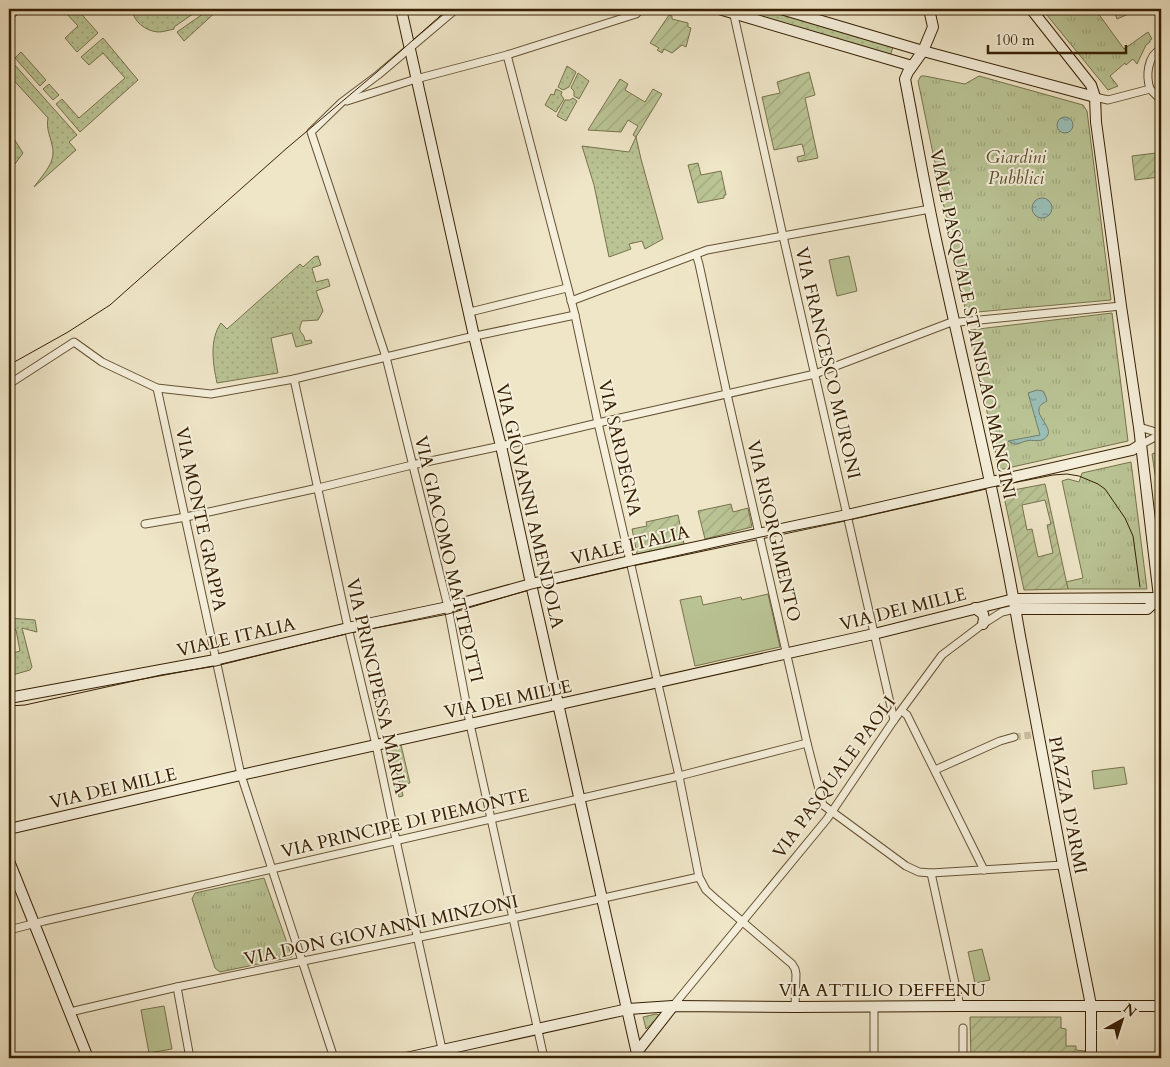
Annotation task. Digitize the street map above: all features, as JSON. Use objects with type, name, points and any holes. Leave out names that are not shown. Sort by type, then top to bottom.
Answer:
[{"type":"street","name":"VIA GIOVANNI AMENDOLA","points":[[401,9],[628,1009],[636,1056]]},
{"type":"street","points":[[342,102],[456,9]]},
{"type":"street","points":[[342,102],[416,79],[507,55],[636,14],[641,9]]},
{"type":"street","points":[[719,9],[733,11],[912,66]]},
{"type":"street","points":[[781,9],[923,51],[1108,100],[1150,90]]},
{"type":"street","name":"VIALE PASQUALE STANISLAO MANCINI","points":[[929,9],[933,27],[923,51],[905,79],[930,209],[991,482],[1015,604]]},
{"type":"street","points":[[1031,9],[1092,85],[1095,97],[1096,122],[1139,427],[1161,614]]},
{"type":"street","name":"VIA FRANCESCO MURONI","points":[[733,11],[894,720]]},
{"type":"street","points":[[1161,49],[1153,54],[1147,80],[1150,90],[1161,100]]},
{"type":"street","name":"VIA SARDEGNA","points":[[507,55],[575,315],[700,877],[706,890],[792,964],[796,974],[795,1007]]},
{"type":"street","name":"VIA GIACOMO MATTEOTTI","points":[[342,102],[312,132],[386,357],[448,607],[470,724],[544,1058]]},
{"type":"street","points":[[571,301],[707,250],[930,209]]},
{"type":"street","name":"VIA RISORGIMENTO","points":[[696,254],[807,743],[823,805],[832,811]]},
{"type":"street","points":[[470,312],[568,288]]},
{"type":"street","points":[[145,524],[318,488],[815,374],[949,322],[1121,306]]},
{"type":"street","points":[[9,384],[74,342],[102,362],[157,388],[211,394],[294,380],[474,336],[575,315]]},
{"type":"street","name":"VIA PRINCIPESSA MARIA","points":[[294,380],[443,1054]]},
{"type":"street","name":"VIA MONTE GRAPPA","points":[[157,388],[241,775],[334,1058]]},
{"type":"street","points":[[1139,427],[1161,433]]},
{"type":"street","points":[[1140,445],[1161,433]]},
{"type":"street","name":"VIALE ITALIA","points":[[9,698],[215,660],[348,628],[448,607],[531,584],[630,561],[847,515],[1132,450],[1140,445]]},
{"type":"street","name":"VIA DEI MILLE","points":[[9,829],[241,775],[874,634],[975,608],[1015,604],[1160,598]]},
{"type":"street","name":"VIA PASQUALE PAOLI","points":[[673,1006],[832,811],[894,720],[942,655],[983,624],[1015,604]]},
{"type":"street","name":"PIAZZA D'ARMI","points":[[1015,604],[1034,734],[1063,864],[1091,1006],[1091,1058]]},
{"type":"street","points":[[975,608],[983,614],[983,624]]},
{"type":"street","points":[[902,710],[907,715],[984,870]]},
{"type":"street","points":[[935,770],[1000,741],[1014,737]]},
{"type":"street","name":"VIA PRINCIPE DI PIEMONTE","points":[[9,930],[678,776],[807,743]]},
{"type":"street","points":[[832,811],[906,866],[919,872],[931,873],[1063,864]]},
{"type":"street","points":[[9,861],[88,1058]]},
{"type":"street","points":[[931,873],[960,1006]]},
{"type":"street","name":"VIA DON GIOVANNI MINZONI","points":[[70,1012],[177,987],[513,918],[700,877]]},
{"type":"street","points":[[177,987],[190,1058]]},
{"type":"street","points":[[636,1056],[673,1006]]},
{"type":"street","name":"VIA ATTILIO DEFFENU","points":[[406,1058],[443,1054],[538,1028],[628,1009],[673,1006],[1161,1006]]},
{"type":"street","points":[[874,1007],[874,1058]]},
{"type":"street","points":[[962,1058],[963,1028]]},
{"type":"green space","points":[[9,9],[24,9],[9,22]]},
{"type":"green space","points":[[67,9],[77,9],[98,33],[77,52],[65,38],[78,26],[65,12]]},
{"type":"green space","points":[[132,9],[200,9],[174,27],[174,29],[158,32],[140,25]]},
{"type":"green space","points":[[210,9],[219,9],[184,41],[177,32]]},
{"type":"green space","points":[[743,9],[765,9],[893,47],[890,56],[742,11]]},
{"type":"green space","points":[[1042,9],[1095,9],[1124,49],[1148,32],[1152,39],[1146,45],[1137,64],[1133,59],[1126,65],[1125,63],[1110,76],[1118,86],[1108,90]]},
{"type":"green space","points":[[1113,9],[1132,9],[1133,12],[1117,19]]},
{"type":"green space","points":[[669,15],[672,16],[672,19],[688,23],[688,27],[691,28],[686,47],[682,45],[672,53],[664,49],[662,53],[657,50],[659,48],[650,43]]},
{"type":"green space","points":[[103,38],[138,80],[80,132],[56,104],[62,99],[79,118],[125,78],[103,53],[89,65],[81,57]]},
{"type":"green space","points":[[21,52],[46,80],[40,86],[15,58]]},
{"type":"green space","points":[[13,63],[77,135],[69,142],[76,150],[34,187],[48,168],[53,157],[48,118],[9,75],[9,66]]},
{"type":"green space","points":[[567,66],[576,72],[569,87],[563,90],[558,87]]},
{"type":"green space","points":[[809,72],[815,95],[805,98],[818,158],[798,162],[797,157],[805,155],[802,144],[774,150],[762,97],[780,93],[777,82]]},
{"type":"green space","points":[[578,73],[589,81],[579,99],[574,96],[574,91],[571,88]]},
{"type":"green space","name":"Giardini Pubblici","points":[[921,76],[965,84],[979,76],[1083,105],[1087,111],[1111,300],[966,313],[918,81]]},
{"type":"green space","points":[[620,79],[628,84],[625,90],[645,102],[653,89],[662,94],[636,137],[633,135],[638,126],[628,120],[621,132],[588,130]]},
{"type":"green space","points":[[49,84],[59,95],[53,100],[43,89]]},
{"type":"green space","points":[[556,89],[562,92],[561,95],[564,99],[556,112],[545,105],[551,94],[554,95]]},
{"type":"green space","points":[[573,98],[577,101],[566,121],[557,116],[565,100]]},
{"type":"green space","points":[[9,131],[23,153],[9,172]]},
{"type":"green space","points":[[636,137],[663,239],[645,249],[642,241],[629,244],[631,249],[609,257],[594,185],[582,146],[629,152]]},
{"type":"green space","points":[[1156,153],[1160,177],[1135,180],[1132,156]]},
{"type":"green space","points":[[698,163],[701,175],[721,171],[726,195],[724,195],[724,198],[698,203],[688,165]]},
{"type":"green space","points":[[318,256],[321,265],[312,268],[316,282],[328,279],[330,286],[316,291],[323,311],[318,320],[302,321],[300,325],[300,331],[305,341],[311,340],[312,343],[296,347],[292,333],[271,338],[278,373],[217,383],[213,360],[213,344],[221,323],[227,329],[300,264],[303,267],[314,257]]},
{"type":"green space","points":[[849,256],[857,291],[837,296],[829,260]]},
{"type":"green space","points":[[1112,313],[1128,441],[999,470],[970,330]]},
{"type":"green space","points":[[1157,452],[1161,455],[1160,489],[1157,487],[1152,454]]},
{"type":"green space","points":[[1131,462],[1147,589],[1068,589],[1066,582],[1083,578],[1062,481],[1068,479],[1079,482],[1082,473]]},
{"type":"green space","points":[[1045,484],[1068,589],[1024,590],[1003,492]],"holes":[[[1045,500],[1051,524],[1047,525],[1053,553],[1038,557],[1032,529],[1027,530],[1022,505]]]},
{"type":"green space","points":[[731,504],[733,512],[748,508],[752,527],[705,539],[698,511]]},
{"type":"green space","points":[[678,515],[684,544],[637,554],[632,529],[647,526],[646,522]]},
{"type":"green space","points":[[768,594],[780,647],[695,666],[680,600],[701,596],[703,605],[741,597],[742,600]]},
{"type":"green space","points":[[9,618],[35,620],[37,632],[22,628],[32,667],[30,670],[9,676],[9,654],[20,651],[16,630],[9,625]]},
{"type":"green space","points":[[401,745],[410,783],[401,785],[403,796],[399,797],[396,786],[400,785],[397,773],[394,773],[386,749]]},
{"type":"green space","points":[[1124,767],[1127,784],[1094,789],[1092,771]]},
{"type":"green space","points":[[264,878],[292,957],[220,972],[215,968],[192,899],[195,893]]},
{"type":"green space","points":[[982,949],[990,980],[975,983],[968,952]]},
{"type":"green space","points":[[164,1006],[172,1049],[149,1053],[141,1010]]},
{"type":"green space","points":[[659,1015],[658,1018],[646,1029],[643,1017]]},
{"type":"green space","points":[[970,1017],[1061,1017],[1061,1028],[1066,1029],[1066,1046],[1076,1046],[1076,1050],[1085,1051],[1085,1058],[971,1058]]},
{"type":"water","points":[[1065,117],[1073,125],[1065,133],[1057,125]]},
{"type":"water","points":[[1042,198],[1049,201],[1052,208],[1049,215],[1042,218],[1035,215],[1032,208],[1035,201]]},
{"type":"water","points":[[1037,390],[1043,391],[1047,401],[1039,408],[1039,413],[1048,429],[1047,437],[1040,441],[1028,440],[1016,444],[1011,443],[1008,441],[1040,435],[1028,393]]},
{"type":"tunnel","points":[[1014,737],[1031,735]]},
{"type":"tram line","points":[[9,365],[68,332],[110,305],[287,148],[448,9]]},
{"type":"tram line","points":[[9,706],[25,705],[161,675],[216,666],[350,633],[448,614],[532,589],[631,566],[1053,475],[1067,474],[1079,476],[1105,489],[1125,518],[1133,536],[1140,587]]}]
